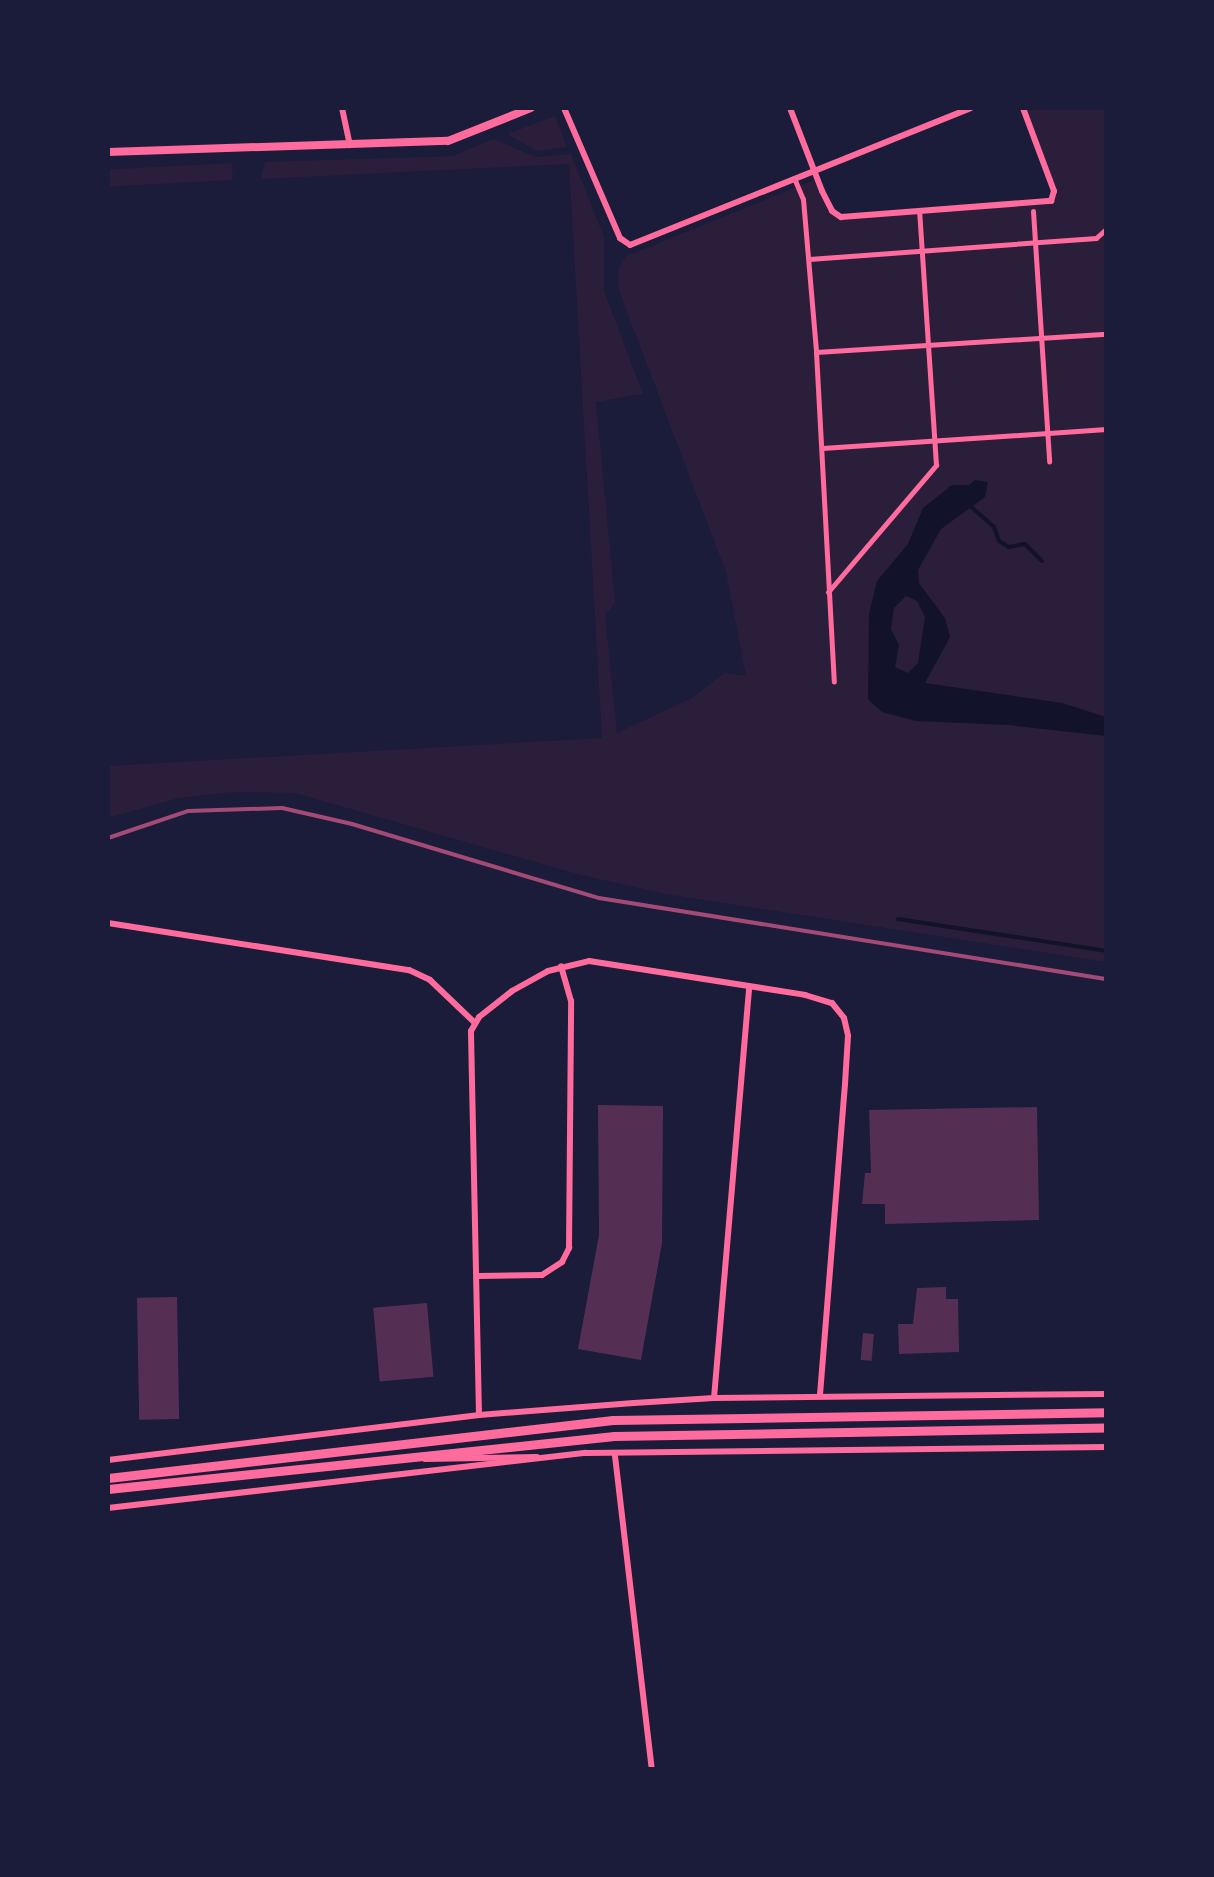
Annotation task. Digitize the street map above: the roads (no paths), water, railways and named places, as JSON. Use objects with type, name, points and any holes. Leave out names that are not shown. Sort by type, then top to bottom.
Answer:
[{"type":"main road","points":[[108,1478],[613,1420],[1106,1412]]},
{"type":"main road","points":[[108,1490],[365,1461],[707,1431],[1106,1427]]},
{"type":"street","points":[[342,108],[350,146]]},
{"type":"street","points":[[108,154],[448,140],[532,108]]},
{"type":"street","points":[[564,108],[625,244],[970,108]]},
{"type":"street","points":[[790,108],[832,211],[842,216],[1051,201],[1054,190],[1023,108]]},
{"type":"street","points":[[794,178],[804,199],[809,260],[834,682]]},
{"type":"street","points":[[828,592],[936,466],[919,211]]},
{"type":"street","points":[[1033,211],[1048,461]]},
{"type":"street","points":[[809,260],[1096,238],[1106,229]]},
{"type":"street","points":[[816,352],[1106,334]]},
{"type":"street","points":[[822,448],[1106,429]]},
{"type":"street","points":[[108,923],[408,970],[430,980],[474,1022]]},
{"type":"street","points":[[479,1415],[470,1045],[474,1022],[512,991],[561,966],[600,960],[822,999],[839,1010],[846,1026],[846,1084],[820,1396]]},
{"type":"street","points":[[478,1276],[542,1275],[562,1262],[568,1248],[571,1001],[561,966]]},
{"type":"street","points":[[714,1398],[749,987]]},
{"type":"street","points":[[108,1460],[479,1415],[714,1398],[1106,1394]]},
{"type":"street","points":[[400,1458],[458,1461],[1106,1447]]},
{"type":"street","points":[[615,1456],[652,1770]]},
{"type":"street","points":[[108,1508],[548,1457]]},
{"type":"waterway","points":[[969,505],[994,527],[999,541],[1009,547],[1025,544],[1042,561]]},
{"type":"waterway","points":[[898,919],[1106,951]]},
{"type":"railway","points":[[108,838],[188,811],[282,808],[352,824],[599,898],[1106,979]]}]
